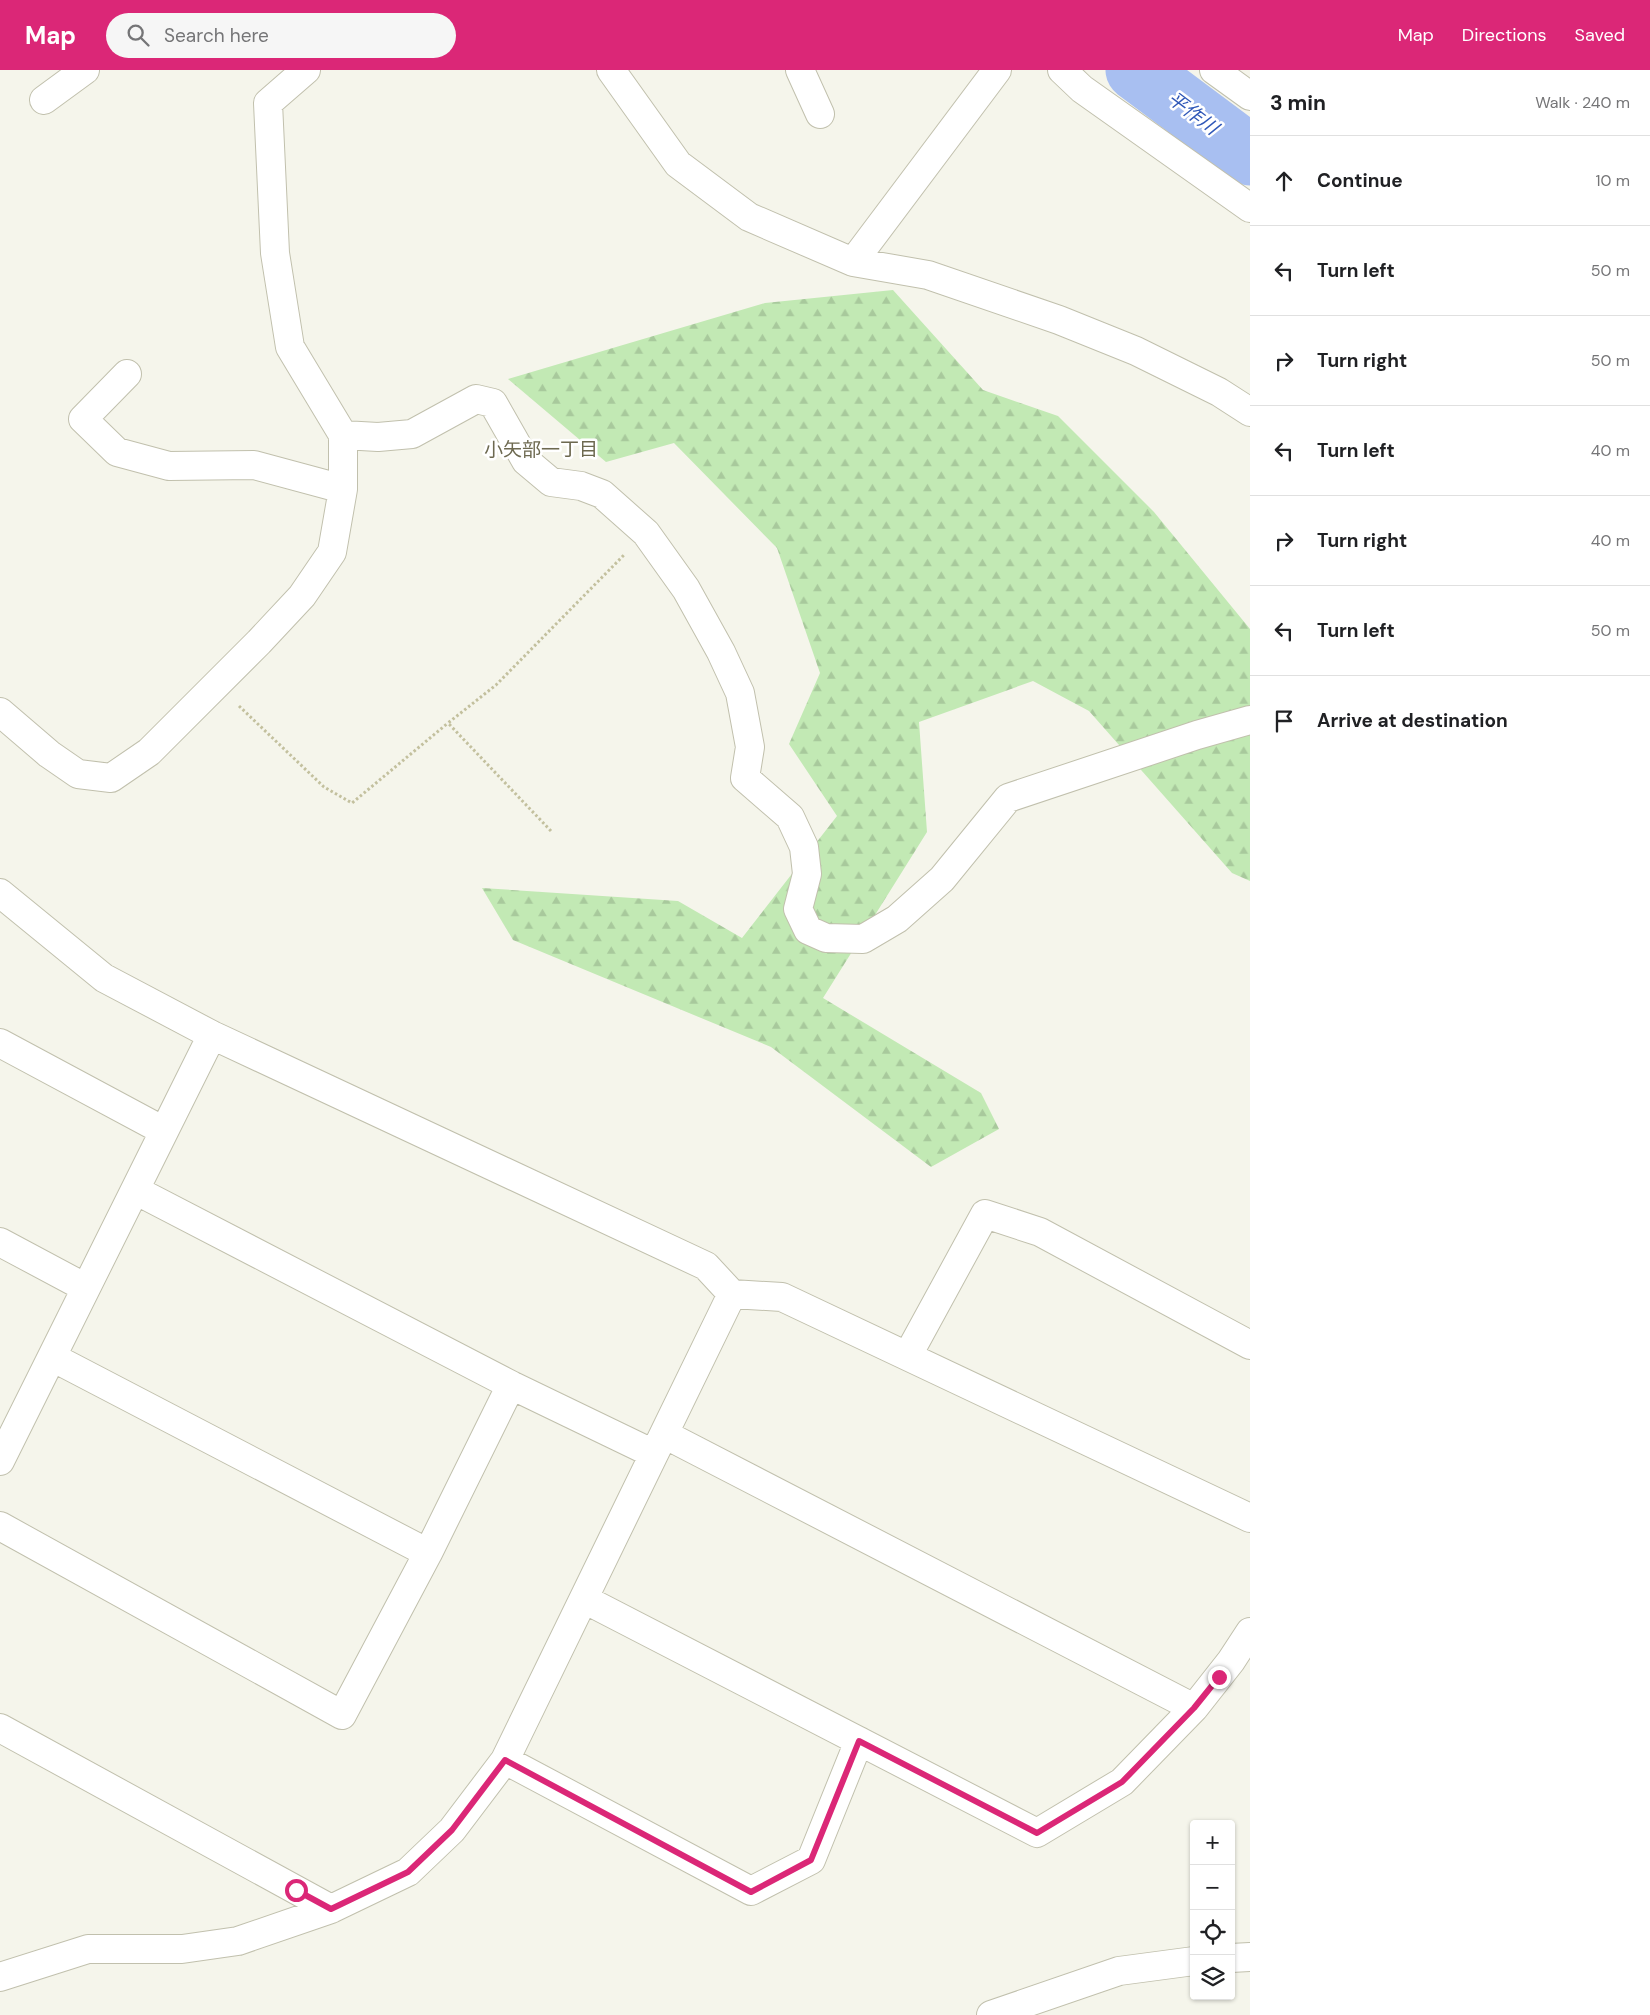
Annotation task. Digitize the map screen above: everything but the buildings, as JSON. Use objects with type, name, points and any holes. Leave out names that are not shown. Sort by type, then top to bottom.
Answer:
[{"type":"street","points":[[44,100],[85,70]]},
{"type":"street","points":[[0,712],[49,754],[78,774],[111,778],[149,752],[217,685],[302,596],[332,552],[343,490],[343,436],[290,347],[275,253],[268,103],[306,70]]},
{"type":"street","points":[[800,70],[820,114]]},
{"type":"street","points":[[853,262],[997,70]]},
{"type":"street","points":[[1062,70],[1082,89],[1250,208]]},
{"type":"street","points":[[1214,70],[1250,96]]},
{"type":"street","points":[[621,73],[678,164],[750,217],[853,262],[928,275],[1059,320],[1136,351],[1219,392],[1250,412]]},
{"type":"street","points":[[127,374],[83,419],[118,452],[169,466],[254,465],[343,490]]},
{"type":"street","points":[[343,436],[378,437],[412,434],[476,399],[493,403],[526,461],[550,482],[581,486],[602,494],[646,533],[686,589],[721,652],[740,693],[750,747],[745,778],[790,817],[804,847],[807,874],[798,909],[808,930],[826,938],[863,939],[897,919],[942,879],[1008,798],[1197,735],[1250,720]]},
{"type":"street","points":[[0,894],[104,978],[212,1035],[706,1266],[732,1294],[782,1297],[1250,1518]]},
{"type":"street","points":[[0,1461],[212,1035]]},
{"type":"street","points":[[0,1043],[164,1131]]},
{"type":"street","points":[[135,1190],[511,1385],[659,1444],[1194,1708]]},
{"type":"street","points":[[908,1355],[985,1214],[1040,1232],[1250,1345]]},
{"type":"street","points":[[0,1242],[86,1288]]},
{"type":"street","points":[[0,1977],[88,1949],[182,1948],[238,1941],[331,1909],[408,1872],[452,1830],[505,1760],[732,1294]]},
{"type":"street","points":[[52,1358],[428,1553]]},
{"type":"street","points":[[0,1526],[342,1715],[428,1553],[511,1385]]},
{"type":"street","points":[[584,1599],[1037,1833],[1122,1782],[1194,1708],[1232,1661],[1250,1632]]},
{"type":"street","points":[[0,1728],[331,1909]]},
{"type":"street","points":[[505,1760],[751,1892],[811,1860],[859,1741]]},
{"type":"street","points":[[1235,1958],[1250,1957]]},
{"type":"street","points":[[991,2015],[1119,1971],[1190,1962]]},
{"type":"path","points":[[217,685],[324,787],[352,803],[496,685],[646,533]]},
{"type":"path","points":[[448,723],[552,831]]},
{"type":"green space","points":[[893,290],[983,390],[1058,416],[1154,512],[1250,629],[1250,881],[1232,873],[1089,711],[1033,681],[919,722],[927,832],[823,998],[981,1093],[999,1129],[931,1167],[771,1047],[513,940],[482,888],[678,901],[742,938],[837,816],[789,744],[820,673],[777,548],[674,443],[606,462],[508,379],[765,303]]},
{"type":"waterway","name":"平作川","points":[[1136,70],[1250,155]]},
{"type":"district","name":"小矢部一丁目","points":[[541,449]]},
{"type":"route","points":[[296,1890],[331,1909],[408,1872],[452,1830],[505,1760],[751,1892],[811,1860],[859,1741],[1037,1833],[1122,1782],[1194,1708],[1219,1677]]}]
